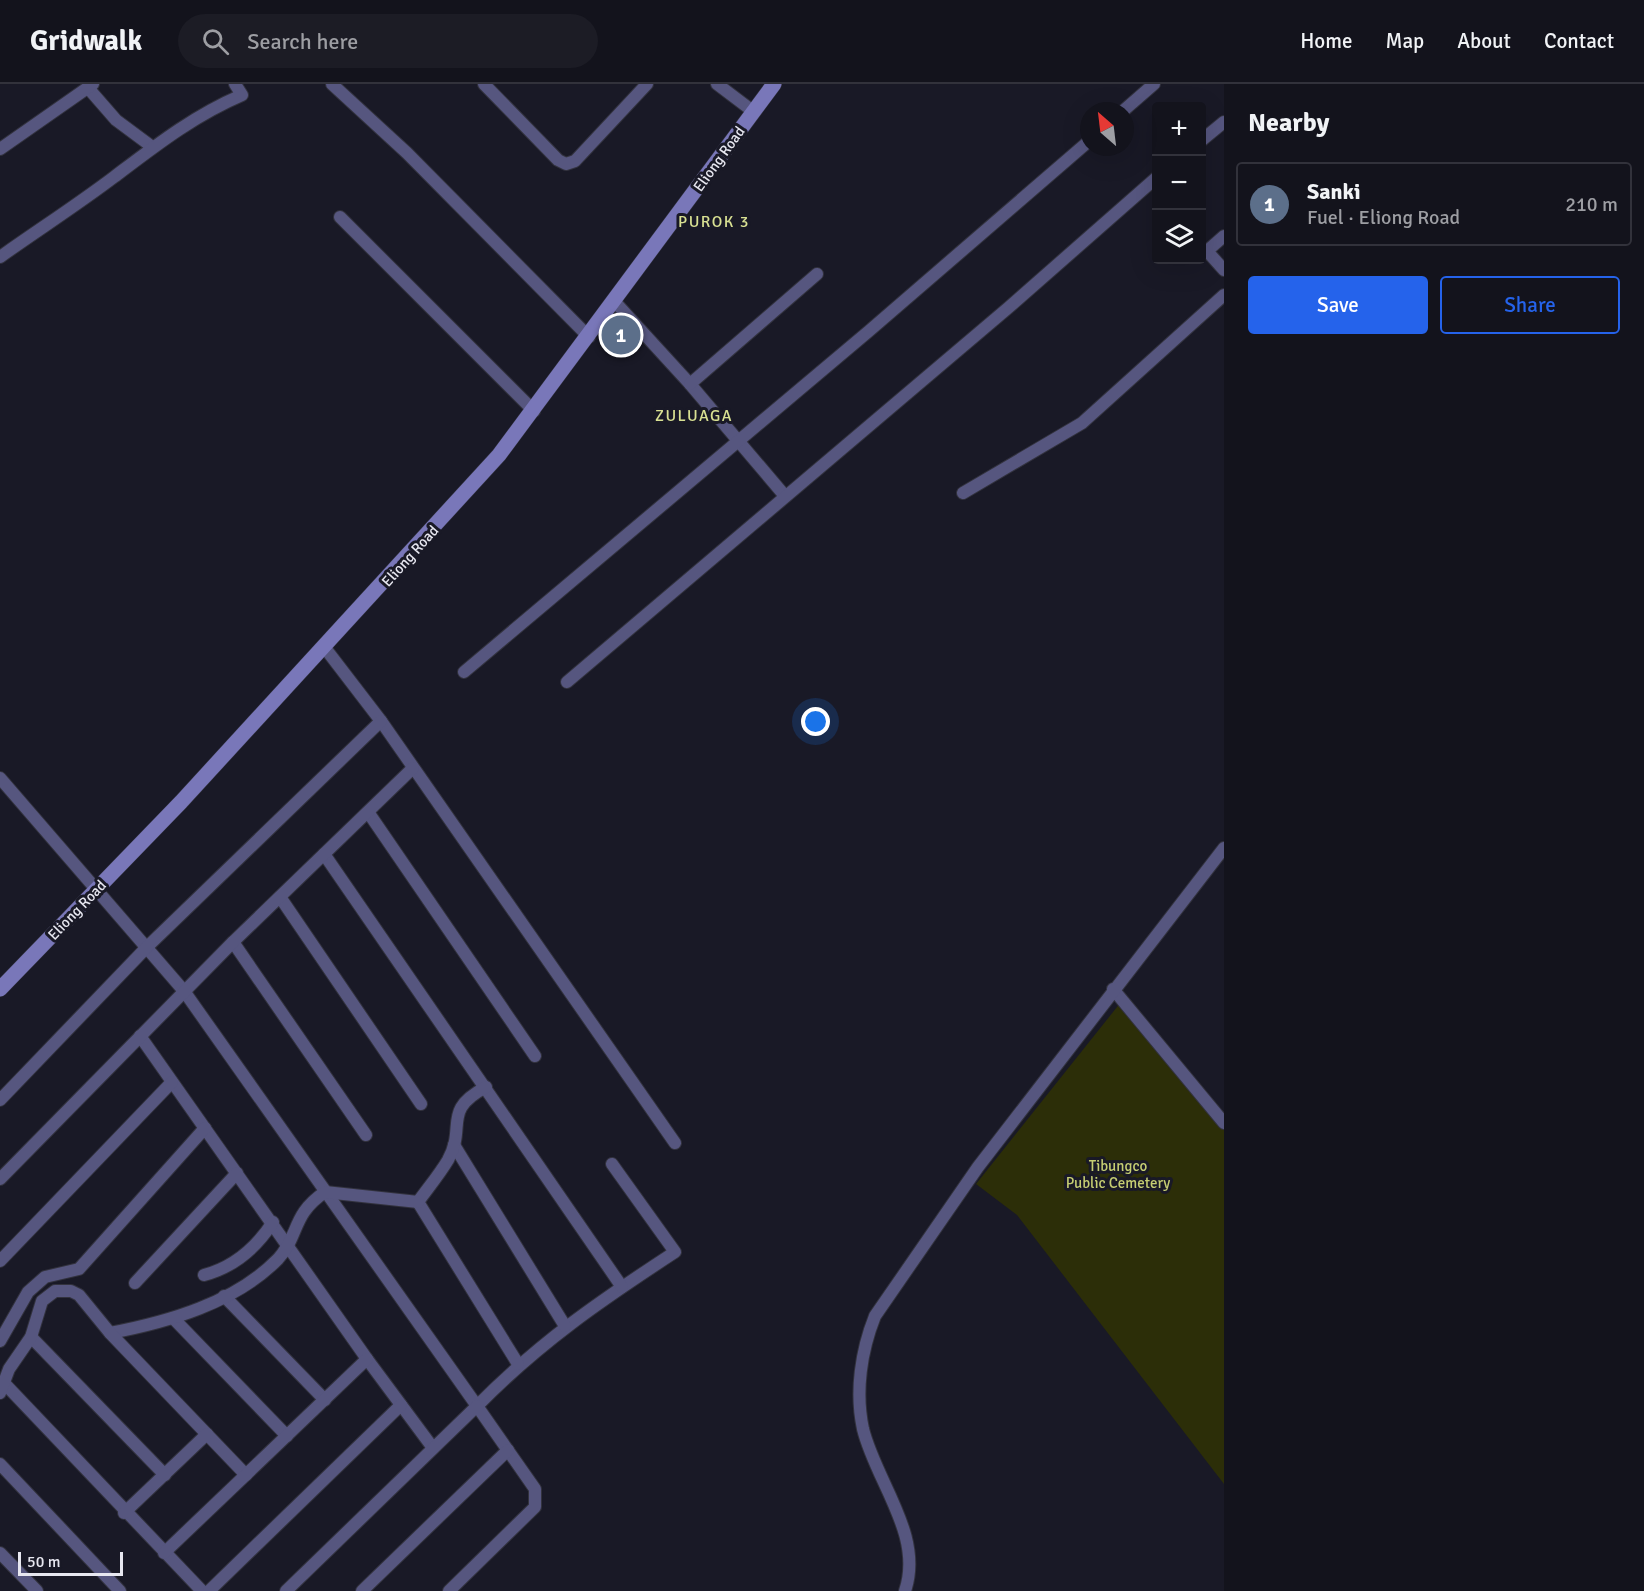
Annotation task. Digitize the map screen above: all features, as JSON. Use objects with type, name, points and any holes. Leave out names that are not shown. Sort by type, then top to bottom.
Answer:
[{"type":"main road","name":"Eliong Road","points":[[0,989],[97,890],[325,648],[476,482],[534,411],[774,84]]},
{"type":"street","points":[[0,256],[87,197],[152,146],[214,107],[242,95],[235,84]]},
{"type":"street","points":[[332,84],[407,153],[589,337]]},
{"type":"street","points":[[484,84],[558,160],[566,164],[575,161],[647,84]]},
{"type":"street","points":[[717,84],[754,112]]},
{"type":"street","points":[[1133,102],[1154,84]]},
{"type":"street","points":[[0,149],[91,86],[116,120],[152,146]]},
{"type":"street","points":[[1206,137],[1224,122]]},
{"type":"street","points":[[464,672],[1080,149]]},
{"type":"street","points":[[567,682],[1008,308],[1152,182]]},
{"type":"street","points":[[340,217],[534,411]]},
{"type":"street","points":[[1224,236],[1208,251],[1224,270]]},
{"type":"street","points":[[690,384],[817,274]]},
{"type":"street","points":[[963,493],[1082,423],[1224,295]]},
{"type":"street","points":[[615,302],[690,384],[785,496]]},
{"type":"street","points":[[325,648],[381,721],[675,1143]]},
{"type":"street","points":[[0,1100],[147,947],[381,721]]},
{"type":"street","points":[[0,1179],[233,942],[413,768]]},
{"type":"street","points":[[0,778],[184,991],[535,1489],[537,1499],[535,1507],[449,1591]]},
{"type":"street","points":[[368,812],[535,1056]]},
{"type":"street","points":[[905,1591],[910,1576],[908,1547],[902,1524],[874,1461],[863,1429],[859,1394],[865,1341],[884,1300],[920,1253],[978,1167],[1113,990],[1143,956],[1224,848]]},
{"type":"street","points":[[324,854],[622,1287]]},
{"type":"street","points":[[280,897],[421,1104]]},
{"type":"street","points":[[233,942],[366,1135]]},
{"type":"street","points":[[1113,990],[1224,1124]]},
{"type":"street","points":[[140,1036],[273,1222],[367,1359],[434,1448]]},
{"type":"street","points":[[0,1262],[172,1082]]},
{"type":"street","points":[[418,1202],[448,1160],[454,1145],[456,1121],[461,1104],[486,1087]]},
{"type":"street","points":[[0,1341],[28,1292],[45,1277],[79,1269],[205,1128]]},
{"type":"street","points":[[454,1145],[565,1326]]},
{"type":"street","points":[[286,1591],[518,1365],[565,1326],[675,1252],[612,1164]]},
{"type":"street","points":[[135,1283],[237,1173]]},
{"type":"street","points":[[110,1332],[173,1318],[224,1296],[262,1272],[279,1258],[302,1212],[325,1192],[418,1202]]},
{"type":"street","points":[[418,1202],[518,1365]]},
{"type":"street","points":[[204,1275],[230,1265],[252,1249],[273,1222]]},
{"type":"street","points":[[202,1591],[124,1513],[2,1380],[31,1336],[42,1301],[48,1295],[64,1289],[79,1294],[110,1332],[246,1474]]},
{"type":"street","points":[[224,1296],[325,1400]]},
{"type":"street","points":[[173,1318],[286,1436]]},
{"type":"street","points":[[31,1336],[165,1475]]},
{"type":"street","points":[[164,1553],[367,1359]]},
{"type":"street","points":[[209,1591],[400,1405]]},
{"type":"street","points":[[124,1513],[207,1434]]},
{"type":"street","points":[[362,1591],[508,1450]]},
{"type":"street","points":[[0,1464],[120,1591]]},
{"type":"street","points":[[0,1553],[37,1591]]},
{"type":"green space","name":"Tibungco Public Cemetery","points":[[1121,1002],[1224,1128],[1224,1484],[1017,1215],[976,1184]]},
{"type":"place","name":"Sanki","points":[[621,335]]},
{"type":"district","name":"PUROK 3","points":[[714,221]]},
{"type":"district","name":"ZULUAGA","points":[[694,415]]}]
